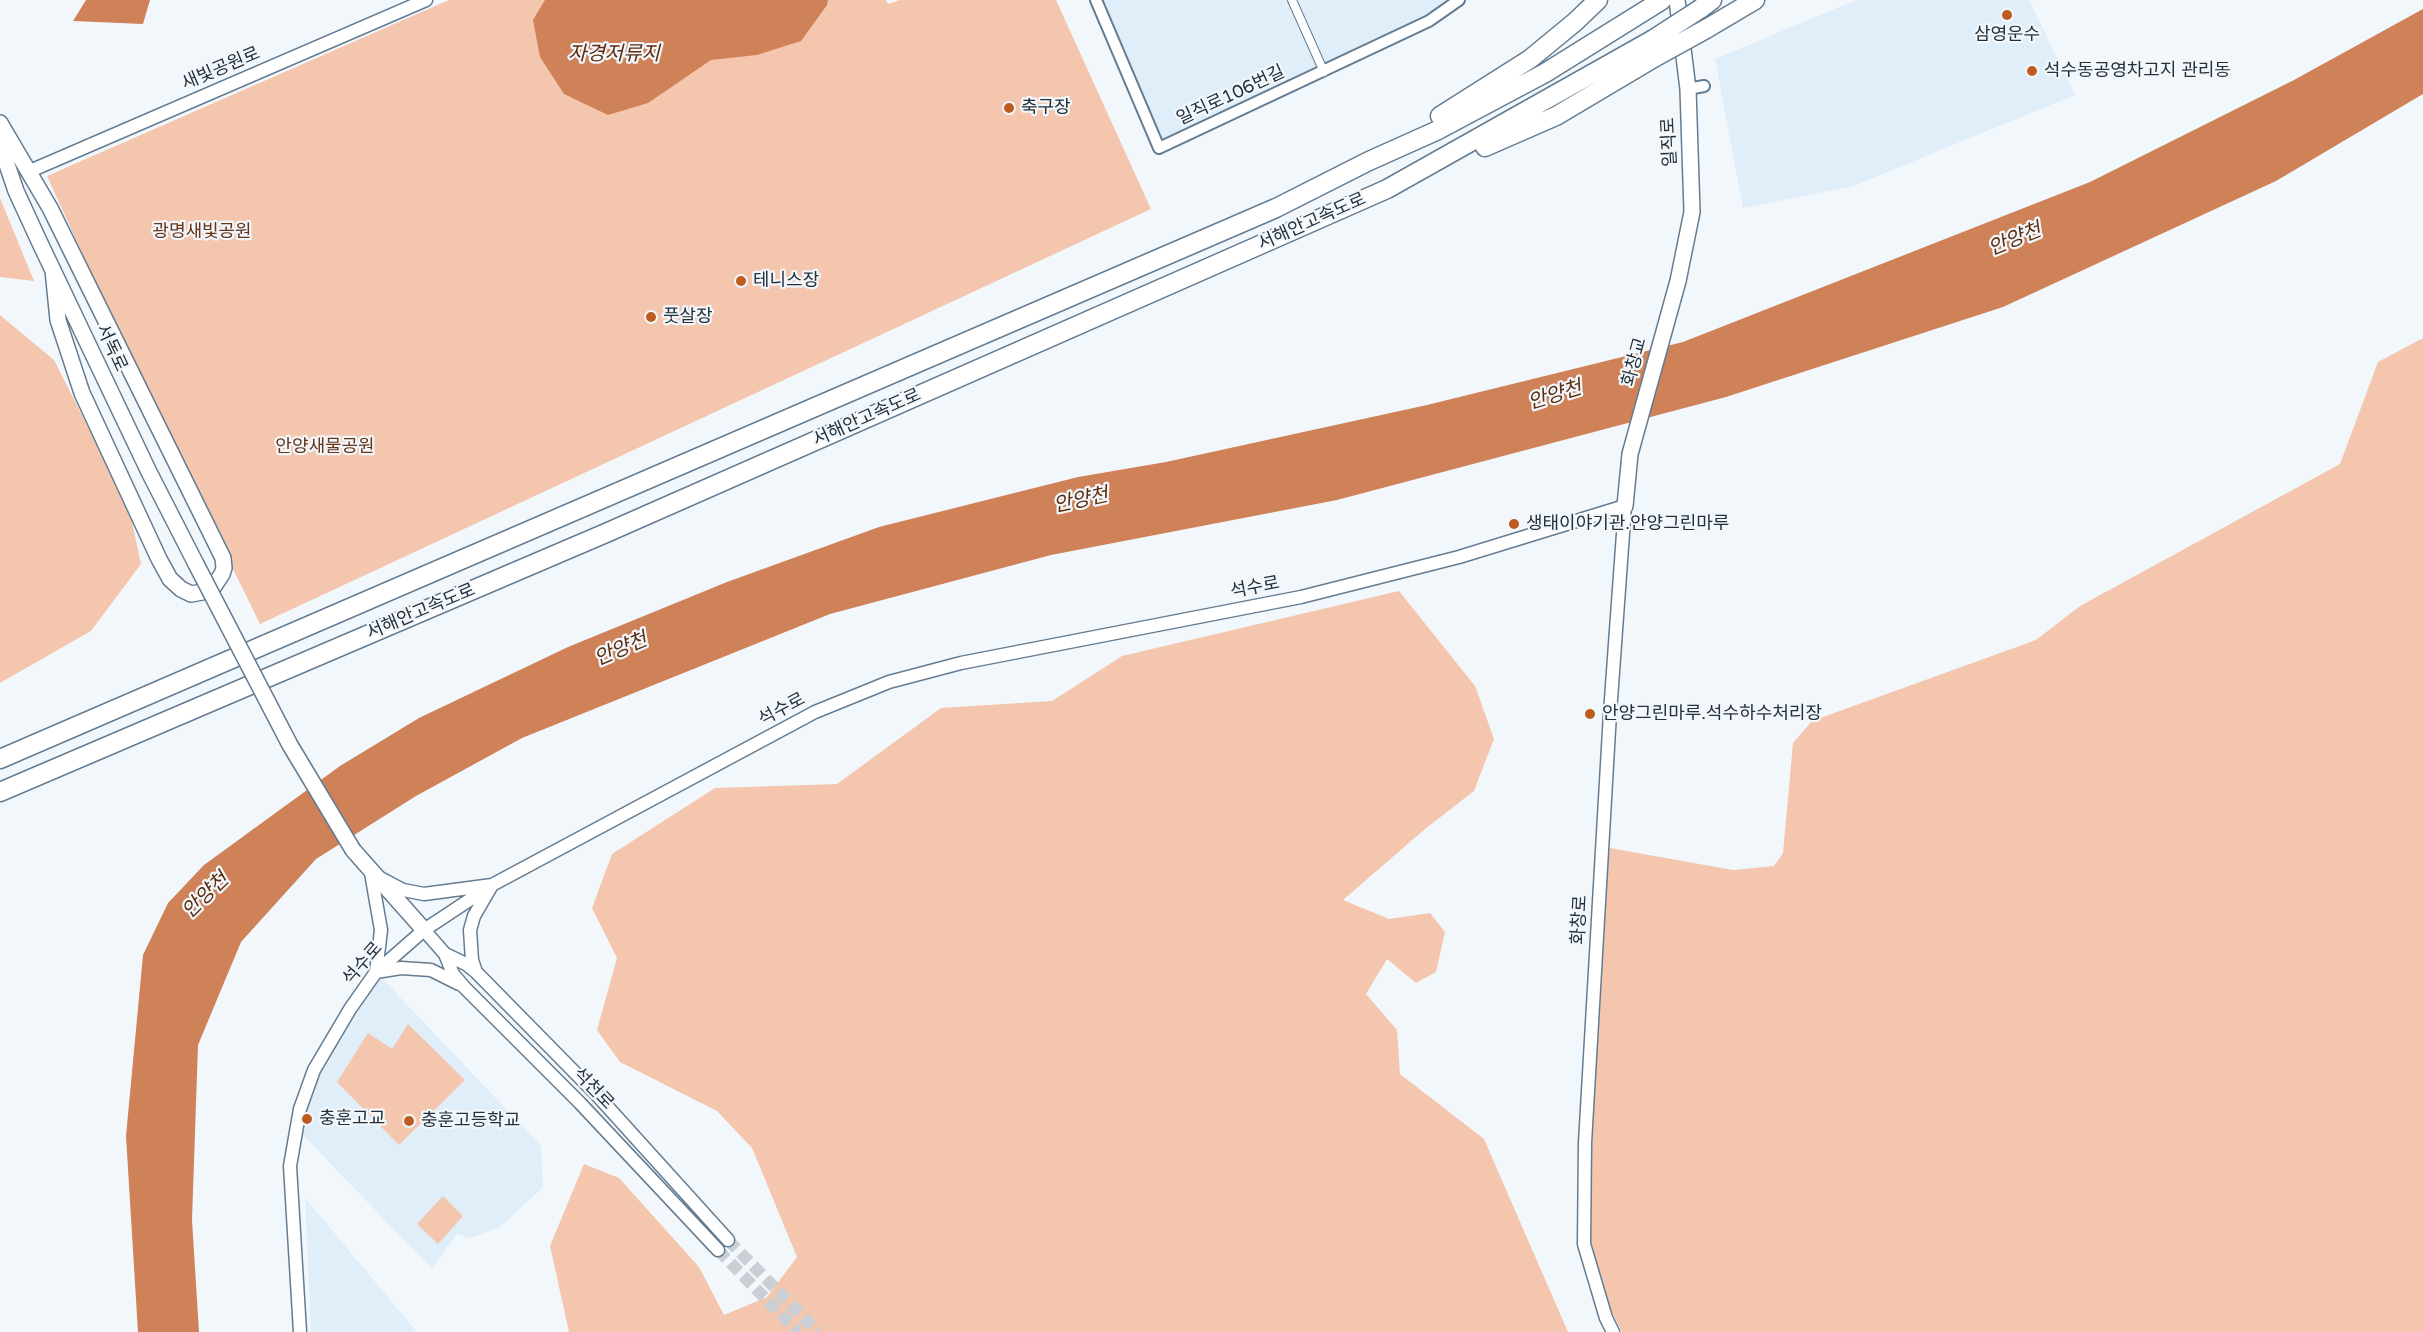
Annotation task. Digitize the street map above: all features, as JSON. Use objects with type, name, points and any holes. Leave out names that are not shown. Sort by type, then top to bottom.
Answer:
[{"type":"highway","points":[[1369,161],[1530,59],[1598,0]]},
{"type":"highway","name":"서해안고속도로","points":[[0,759],[1276,208],[1369,161],[1436,131],[1545,73],[1662,0]]},
{"type":"highway","points":[[1654,48],[1706,29],[1755,0]]},
{"type":"highway","name":"서해안고속도로","points":[[0,792],[606,533],[1387,189],[1654,48],[1706,4]]},
{"type":"main road","name":"일직로","points":[[1677,0],[1688,89],[1692,212],[1678,281]]},
{"type":"main road","points":[[0,123],[50,208],[223,558],[222,574],[208,591],[191,594],[181,589],[170,579],[159,559],[82,393],[58,320],[53,270]]},
{"type":"main road","name":"서독로","points":[[0,144],[16,191],[149,472],[290,745],[353,850]]},
{"type":"main road","name":"화창교","points":[[1625,506],[1630,454],[1678,281]]},
{"type":"main road","name":"석천로","points":[[353,850],[371,873],[424,930]]},
{"type":"street","name":"새빛공원로","points":[[30,171],[426,0]]},
{"type":"street","name":"일직로106번길","points":[[1096,0],[1159,148],[1429,21],[1459,0]]},
{"type":"street","points":[[1292,0],[1324,72]]},
{"type":"street","points":[[1688,89],[1704,86]]},
{"type":"street","name":"석수로","points":[[300,1332],[290,1166],[296,1129],[314,1070],[350,1009],[376,972],[424,930],[492,885],[815,712],[889,682],[961,663],[1301,597],[1459,557],[1625,506]]},
{"type":"street","name":"화창로","points":[[1613,1332],[1606,1318],[1584,1244],[1585,1143],[1610,713],[1625,506]]},
{"type":"street","points":[[371,873],[403,890],[424,894],[492,885]]},
{"type":"street","points":[[371,873],[381,930],[376,972],[401,968],[431,970],[464,987]]},
{"type":"street","points":[[476,972],[472,960],[470,930],[474,916],[492,885]]},
{"type":"street","name":"석천로","points":[[424,930],[445,954],[453,974],[464,987],[580,1103],[718,1250]]},
{"type":"street","name":"석천로","points":[[445,954],[466,964],[476,972],[596,1094],[728,1240]]},
{"type":"shaded area","points":[[1096,0],[1459,0],[1429,21],[1159,148]]},
{"type":"shaded area","points":[[1856,0],[2029,0],[2075,95],[1853,186],[1743,208],[1715,59]]},
{"type":"shaded area","name":"충훈고등학교","points":[[378,974],[541,1146],[543,1187],[499,1228],[470,1238],[457,1234],[432,1269],[299,1131],[317,1072]]},
{"type":"shaded area","points":[[305,1198],[417,1332],[311,1332]]},
{"type":"green space","name":"안양새물공원","points":[[449,0],[886,0],[888,4],[900,0],[1056,0],[1151,209],[260,624],[142,384],[47,176]]},
{"type":"green space","points":[[0,198],[34,281],[0,277]]},
{"type":"green space","points":[[0,315],[54,360],[129,508],[141,564],[91,631],[0,683]]},
{"type":"green space","points":[[2423,338],[2423,1332],[1622,1332],[1601,1291],[1589,1242],[1586,1161],[1602,913],[1610,848],[1733,870],[1774,866],[1783,853],[1793,743],[1812,721],[2036,640],[2080,606],[2340,464],[2378,362]]},
{"type":"green space","points":[[1399,591],[1475,686],[1494,739],[1474,791],[1425,829],[1343,900],[1389,919],[1430,913],[1445,932],[1436,972],[1416,983],[1387,959],[1366,994],[1397,1030],[1400,1074],[1484,1139],[1568,1332],[569,1332],[550,1246],[584,1164],[619,1178],[699,1267],[724,1315],[767,1297],[797,1257],[752,1148],[717,1111],[620,1062],[597,1030],[617,958],[592,908],[612,854],[715,788],[837,784],[941,708],[1052,701],[1122,656]]},
{"type":"green space","points":[[408,1024],[465,1080],[399,1145],[337,1082],[368,1033],[392,1049]]},
{"type":"green space","points":[[443,1196],[463,1216],[438,1244],[417,1224]]},
{"type":"water","points":[[86,0],[150,0],[143,24],[73,21]]},
{"type":"water","name":"자경저류지","points":[[545,0],[828,0],[827,5],[801,41],[757,55],[711,60],[648,103],[608,115],[564,94],[540,57],[533,20]]},
{"type":"water","name":"안양천","points":[[2423,9],[2423,94],[2276,181],[2003,307],[1726,397],[1337,500],[1051,555],[830,614],[522,738],[416,796],[316,859],[241,942],[198,1045],[192,1220],[199,1332],[138,1332],[126,1136],[143,955],[168,903],[204,865],[340,766],[419,718],[568,647],[727,582],[879,527],[1078,477],[1166,462],[1427,405],[1683,342],[2090,182],[2294,80]]},
{"type":"tunnel","points":[[728,1240],[818,1332]]},
{"type":"tunnel","points":[[718,1250],[798,1332]]},
{"type":"place","name":"삼영운수","points":[[2007,15]]},
{"type":"place","name":"석수동공영차고지 관리동","points":[[2032,71]]},
{"type":"place","name":"축구장","points":[[1009,108]]},
{"type":"place","name":"테니스장","points":[[741,281]]},
{"type":"place","name":"풋살장","points":[[651,317]]},
{"type":"place","name":"생태이야기관.안양그린마루","points":[[1514,524]]},
{"type":"place","name":"안양그린마루.석수하수처리장","points":[[1590,714]]},
{"type":"place","name":"충훈고교","points":[[307,1119]]},
{"type":"place","name":"충훈고등학교","points":[[409,1121]]},
{"type":"park label","name":"광명새빛공원","points":[[202,232]]}]
